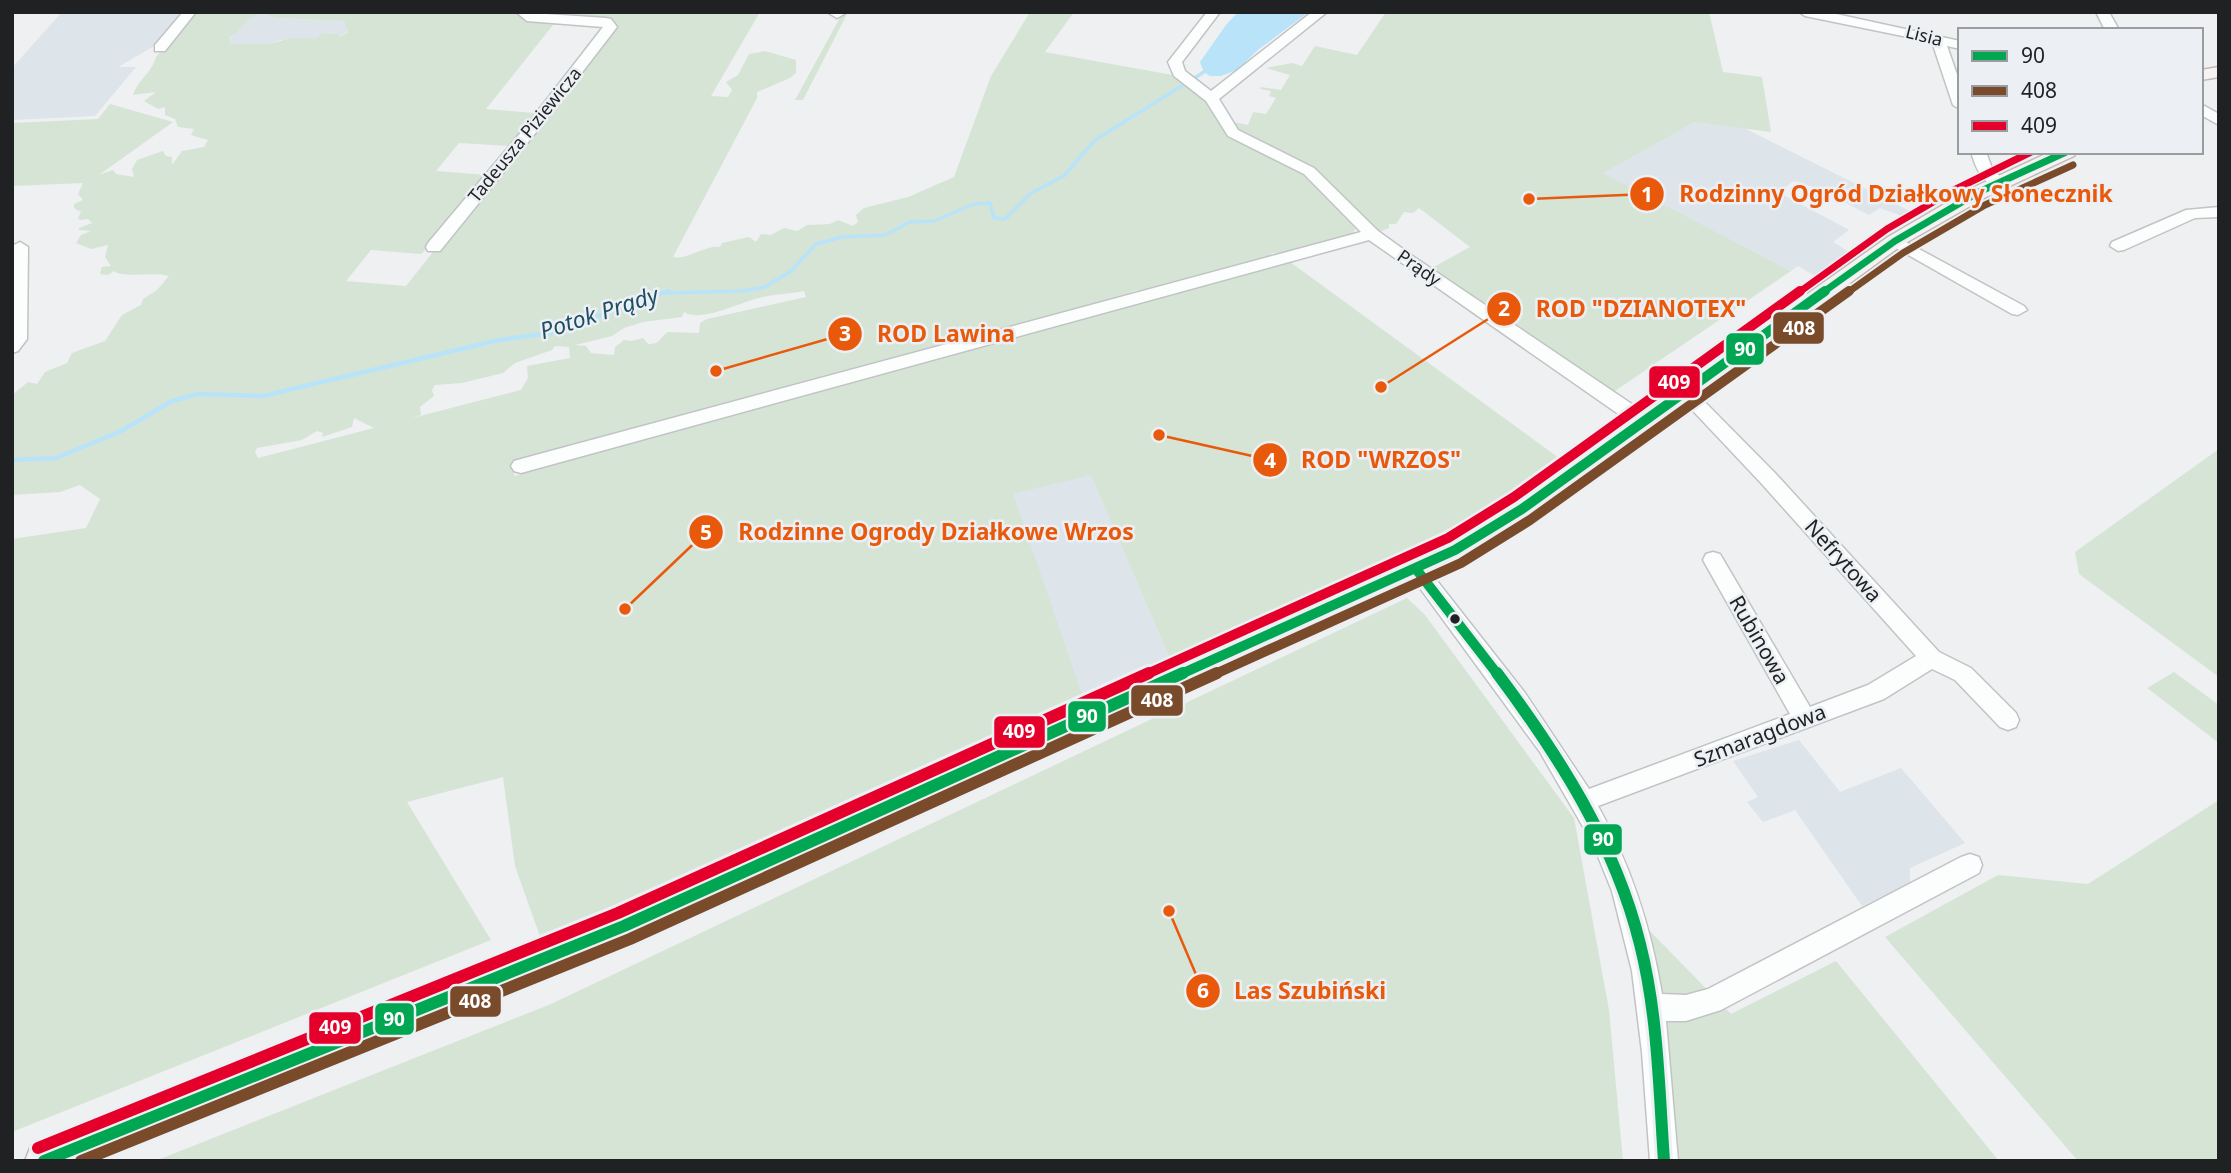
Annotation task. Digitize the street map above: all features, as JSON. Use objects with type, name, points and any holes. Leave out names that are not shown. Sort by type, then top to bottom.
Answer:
[{"type":"main road","points":[[43,1161],[624,926],[1416,569],[1495,528],[1895,241],[1946,208],[1999,181],[2062,154]]},
{"type":"street","points":[[160,48],[190,12]]},
{"type":"street","name":"Tadeusza Piziewicza","points":[[434,247],[532,128],[610,27],[607,22],[527,17],[522,12]]},
{"type":"street","name":"Prądy","points":[[1214,12],[1175,61],[1179,72],[1211,98],[1233,133],[1309,171],[1373,234],[1644,422]]},
{"type":"street","points":[[1211,98],[1321,12]]},
{"type":"street","name":"Lisia","points":[[1805,12],[1850,16],[1958,45]]},
{"type":"street","points":[[2102,12],[2111,28]]},
{"type":"street","points":[[1938,40],[1958,99]]},
{"type":"street","points":[[2203,109],[2219,121]]},
{"type":"street","points":[[1979,154],[1986,174],[1999,181]]},
{"type":"street","points":[[2118,246],[2192,213],[2219,212]]},
{"type":"street","points":[[522,466],[1373,234]]},
{"type":"street","points":[[1895,241],[2018,310]]},
{"type":"street","points":[[12,347],[18,339],[20,247]]},
{"type":"street","name":"Nefrytowa","points":[[1685,392],[1768,478],[1931,658],[1963,674],[2008,720]]},
{"type":"street","name":"Rubinowa","points":[[1713,560],[1804,720]]},
{"type":"street","points":[[1416,569],[1538,727],[1609,853],[1639,942],[1651,1007],[1664,1161]]},
{"type":"street","name":"Szmaragdowa","points":[[1582,802],[1876,692],[1931,658]]},
{"type":"street","points":[[1651,1007],[1686,1007],[1712,1002],[1970,865]]},
{"type":"shaded area","points":[[62,12],[183,12],[156,45],[118,67],[136,67],[95,116],[12,120],[12,68]]},
{"type":"shaded area","points":[[266,13],[276,18],[344,21],[348,31],[338,38],[338,34],[321,33],[317,38],[280,40],[270,44],[228,44],[230,38],[252,15]]},
{"type":"shaded area","points":[[1695,122],[1744,128],[1914,213],[1905,217],[1880,208],[1869,215],[1817,188],[1794,181],[1778,192],[1849,230],[1833,242],[1854,255],[1820,279],[1798,266],[1791,271],[1602,173]]},
{"type":"shaded area","points":[[1091,474],[1171,661],[1084,699],[1012,494]]},
{"type":"shaded area","points":[[1799,740],[1840,792],[1901,768],[1965,843],[1910,868],[1910,883],[1862,906],[1795,810],[1763,822],[1747,802],[1758,797],[1733,761]]},
{"type":"green space","points":[[194,12],[518,12],[522,18],[568,24],[553,25],[486,109],[534,113],[542,103],[543,106],[510,146],[459,143],[436,171],[487,175],[434,242],[421,254],[371,250],[346,281],[406,286],[612,27],[529,15],[527,12],[760,12],[711,96],[728,97],[732,90],[726,82],[738,75],[749,54],[765,51],[796,60],[796,73],[790,78],[757,92],[757,98],[673,257],[679,257],[749,237],[756,242],[761,234],[771,235],[784,228],[797,231],[807,225],[830,224],[838,220],[853,226],[858,222],[856,215],[864,208],[908,197],[954,177],[991,76],[1030,12],[1074,12],[1045,52],[1178,76],[1233,122],[1248,125],[1253,112],[1266,114],[1276,98],[1269,96],[1271,91],[1260,89],[1261,87],[1281,90],[1290,75],[1266,68],[1292,63],[1302,66],[1315,46],[1357,55],[1386,12],[1709,12],[1723,72],[1762,77],[1771,132],[1695,122],[1603,173],[1791,271],[1612,393],[1432,268],[1470,247],[1419,208],[1413,213],[1404,212],[1396,224],[1389,224],[1389,228],[1374,234],[1357,227],[1351,235],[1286,254],[1271,253],[1273,256],[1138,293],[1137,290],[1131,292],[1133,296],[992,334],[990,330],[985,332],[987,336],[918,355],[916,351],[909,353],[910,357],[555,449],[553,455],[514,466],[514,476],[1290,262],[1563,461],[1518,496],[1171,661],[1091,475],[1013,494],[1084,699],[834,814],[542,942],[515,866],[503,777],[407,802],[491,940],[12,1132],[12,539],[86,528],[100,499],[80,485],[60,492],[12,495],[12,395],[28,382],[37,384],[45,372],[67,363],[72,353],[105,341],[122,315],[141,305],[143,299],[157,290],[169,276],[114,271],[108,275],[100,274],[102,267],[111,266],[105,257],[108,245],[91,249],[76,243],[81,235],[91,231],[79,228],[92,223],[88,219],[80,220],[78,218],[81,212],[74,208],[74,204],[83,200],[78,194],[83,183],[12,186],[12,123],[98,119],[110,104],[173,122],[99,175],[113,170],[116,174],[134,177],[132,169],[137,160],[163,151],[166,156],[172,157],[172,165],[182,151],[204,147],[208,140],[191,135],[194,129],[178,127],[175,119],[165,115],[165,107],[158,109],[144,101],[156,92],[133,95],[156,57]],"holes":[[[262,13],[276,18],[344,21],[348,32],[340,37],[338,34],[321,33],[317,38],[287,39],[270,44],[229,44],[230,37]],[[804,291],[806,297],[707,319],[700,323],[699,333],[668,332],[652,344],[648,344],[643,338],[624,340],[615,347],[614,355],[591,353],[586,346],[575,345],[612,336],[624,328],[643,322],[682,317],[684,312],[701,315],[721,311],[764,297]],[[555,346],[569,347],[570,358],[527,366],[528,378],[521,390],[412,418],[421,415],[420,407],[434,396],[432,390],[435,385],[462,383],[503,373],[515,363],[552,350]],[[354,418],[374,428],[258,458],[255,452],[257,448],[302,440],[317,431],[323,433],[322,437],[352,427]]]},
{"type":"green space","points":[[843,12],[848,12],[803,100],[795,100]]},
{"type":"green space","points":[[2219,449],[2219,677],[2079,574],[2075,552]]},
{"type":"green space","points":[[1407,598],[1425,615],[1574,818],[1609,1010],[1623,1161],[155,1161],[551,1004]]},
{"type":"green space","points":[[2174,672],[2219,705],[2219,743],[2147,688]]},
{"type":"green space","points":[[2219,800],[2219,1161],[2078,1161],[1885,937],[1998,875],[2088,884]]},
{"type":"green space","points":[[1641,922],[1731,1014],[1836,961],[1999,1161],[1666,1161]]},
{"type":"water","points":[[1238,12],[1309,12],[1259,49],[1237,70],[1221,76],[1210,76],[1204,72],[1200,62]]},
{"type":"waterway","name":"Potok Prądy","points":[[663,293],[742,291],[765,287],[791,271],[816,244],[842,237],[885,235],[910,222],[934,221],[974,204],[990,203],[994,218],[1005,219],[1031,193],[1064,176],[1095,140],[1204,72]]},
{"type":"waterway","name":"Potok Prądy","points":[[12,460],[56,458],[119,432],[172,401],[198,394],[263,396],[499,340],[551,333],[668,291]]},
{"type":"transit line","name":"409","points":[[38,1148],[618,913],[1448,538],[1514,497],[1887,229],[1952,191],[2027,154]]},
{"type":"transit line","name":"90","points":[[44,1161],[624,926],[1455,550],[1522,509],[1895,241],[1979,192],[2062,154]]},
{"type":"transit line","name":"408","points":[[81,1161],[630,939],[1461,563],[1530,520],[1903,253],[1985,205],[2073,165]]},
{"type":"transit line","name":"90","points":[[1416,569],[1549,745],[1603,840],[1624,891],[1646,971],[1656,1052],[1664,1161]]},
{"type":"place","name":"Rodzinny Ogród Działkowy Słonecznik","points":[[1529,199]]},
{"type":"place","name":"ROD Lawina","points":[[716,371]]},
{"type":"place","name":"ROD \"DZIANOTEX\"","points":[[1381,387]]},
{"type":"place","name":"ROD \"WRZOS\"","points":[[1159,435]]},
{"type":"place","name":"Rodzinne Ogrody Działkowe Wrzos","points":[[625,609]]},
{"type":"place","name":"Las Szubiński","points":[[1169,911]]}]
